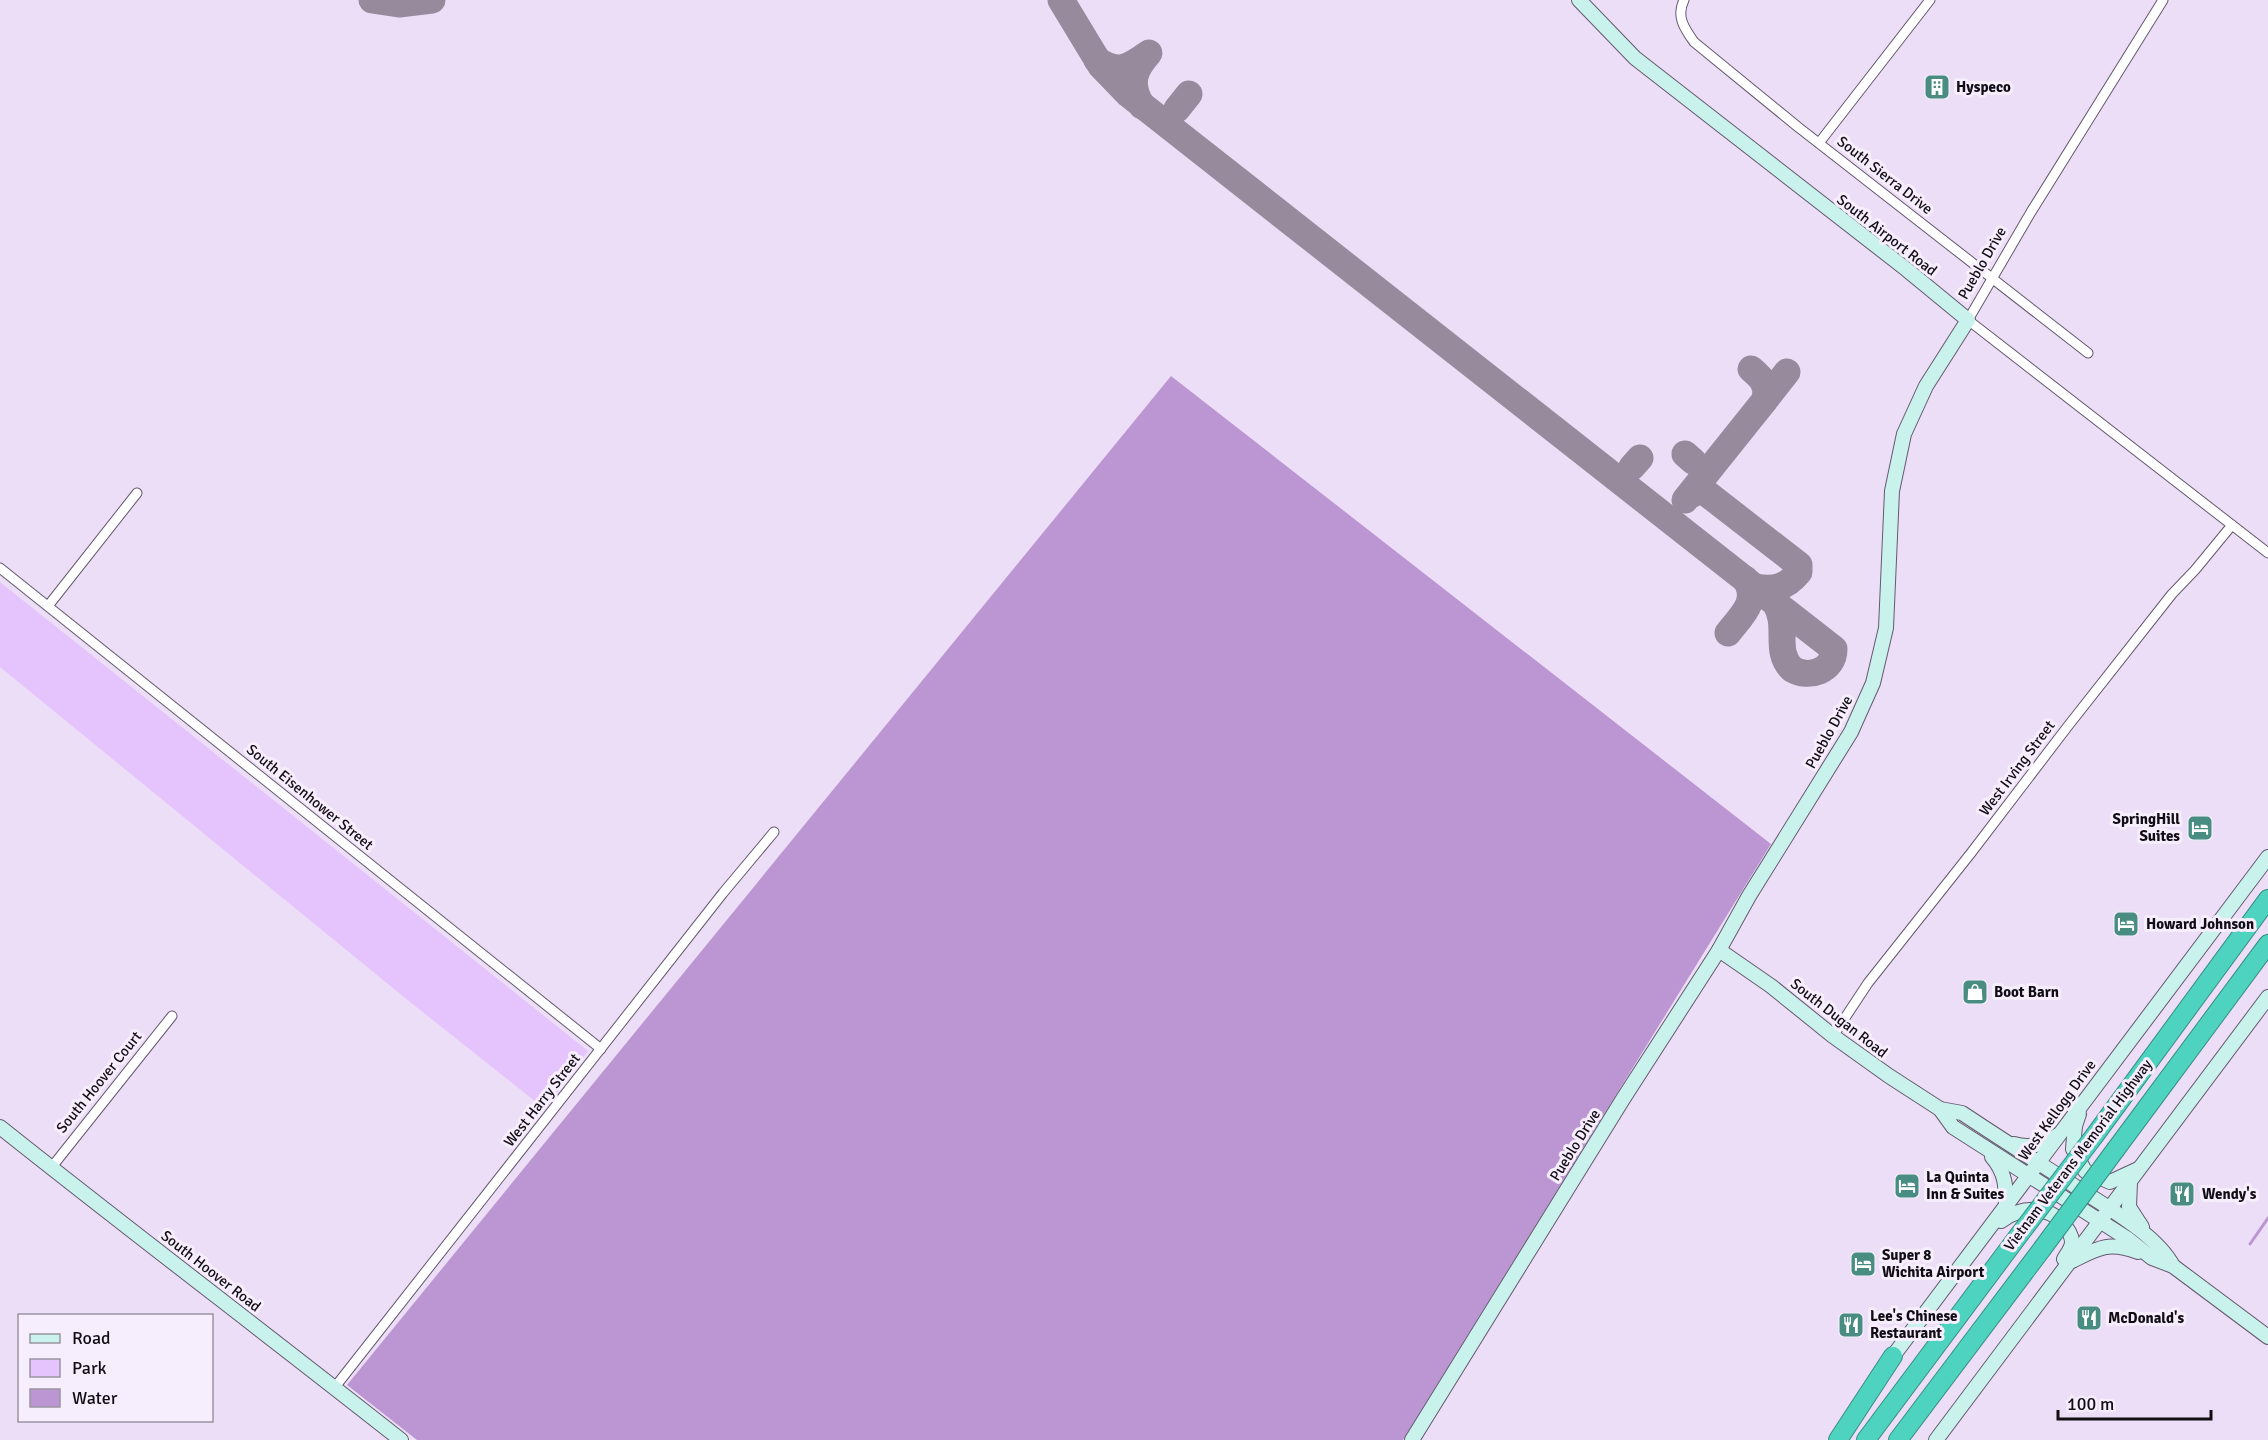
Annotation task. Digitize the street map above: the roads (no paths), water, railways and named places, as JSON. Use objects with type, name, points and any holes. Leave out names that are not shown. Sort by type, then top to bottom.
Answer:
[{"type":"highway","name":"Vietnam Veterans Memorial Highway","points":[[1866,1440],[2095,1135],[2268,899]]},
{"type":"highway","name":"Vietnam Veterans Memorial Highway","points":[[1898,1440],[2268,944]]},
{"type":"highway","points":[[1839,1440],[1893,1356]]},
{"type":"street","name":"South Airport Road","points":[[1579,0],[1635,58],[2268,553]]},
{"type":"street","points":[[1819,142],[1930,0]]},
{"type":"street","name":"Pueblo Drive","points":[[1412,1440],[1623,1099],[1719,950],[1749,896],[1851,732],[1873,683],[1886,628],[1892,491],[1904,434],[1926,386],[2163,0]]},
{"type":"street","name":"South Sierra Drive","points":[[1682,5],[1683,26],[1694,42],[2088,353]]},
{"type":"street","points":[[48,606],[137,493]]},
{"type":"street","name":"West Irving Street","points":[[1833,1036],[1868,983],[1971,853],[2067,726],[2172,594],[2232,525]]},
{"type":"street","name":"South Eisenhower Street","points":[[0,568],[601,1049]]},
{"type":"street","name":"West Harry Street","points":[[335,1387],[723,893],[774,832]]},
{"type":"street","name":"West Kellogg Drive","points":[[1829,1440],[2006,1208],[2268,857]]},
{"type":"street","name":"South Dugan Road","points":[[1719,950],[1771,986],[1833,1036],[1888,1076],[1940,1109],[1953,1127],[2128,1239],[2152,1258],[2173,1266],[2268,1337]]},
{"type":"street","points":[[1936,1440],[2268,997]]},
{"type":"street","name":"South Hoover Court","points":[[51,1168],[172,1016]]},
{"type":"street","points":[[2081,1107],[2075,1126],[2073,1149],[2085,1171],[2110,1182],[2140,1168]]},
{"type":"street","name":"South Dugan Road","points":[[1940,1109],[1962,1113],[2110,1209],[2152,1240],[2166,1253],[2173,1266]]},
{"type":"street","name":"South Hoover Road","points":[[0,1128],[335,1387],[400,1440]]},
{"type":"street","points":[[2002,1140],[2032,1147],[2041,1145],[2062,1132]]},
{"type":"street","points":[[1980,1144],[2000,1166],[2005,1177],[2006,1208]]},
{"type":"street","points":[[2130,1182],[2129,1208],[2152,1240]]},
{"type":"street","points":[[1990,1229],[2012,1213],[2024,1209],[2048,1212],[2061,1221],[2070,1233],[2071,1247],[2049,1290]]},
{"type":"street","points":[[2070,1262],[2102,1246],[2121,1246],[2152,1258]]},
{"type":"water","points":[[1171,376],[1771,844],[1403,1440],[417,1440],[347,1385]]},
{"type":"waterway","points":[[2250,1244],[2268,1218]]},
{"type":"place","name":"Hyspeco","points":[[1937,87]]},
{"type":"place","name":"SpringHill Suites","points":[[2200,828]]},
{"type":"place","name":"Howard Johnson","points":[[2126,924]]},
{"type":"place","name":"Boot Barn","points":[[1975,992]]},
{"type":"place","name":"La Quinta Inn & Suites","points":[[1907,1186]]},
{"type":"place","name":"Wendy's","points":[[2182,1194]]},
{"type":"place","name":"Super 8 Wichita Airport","points":[[1863,1264]]},
{"type":"place","name":"McDonald's","points":[[2089,1318]]},
{"type":"place","name":"Lee's Chinese Restaurant","points":[[1851,1325]]}]
